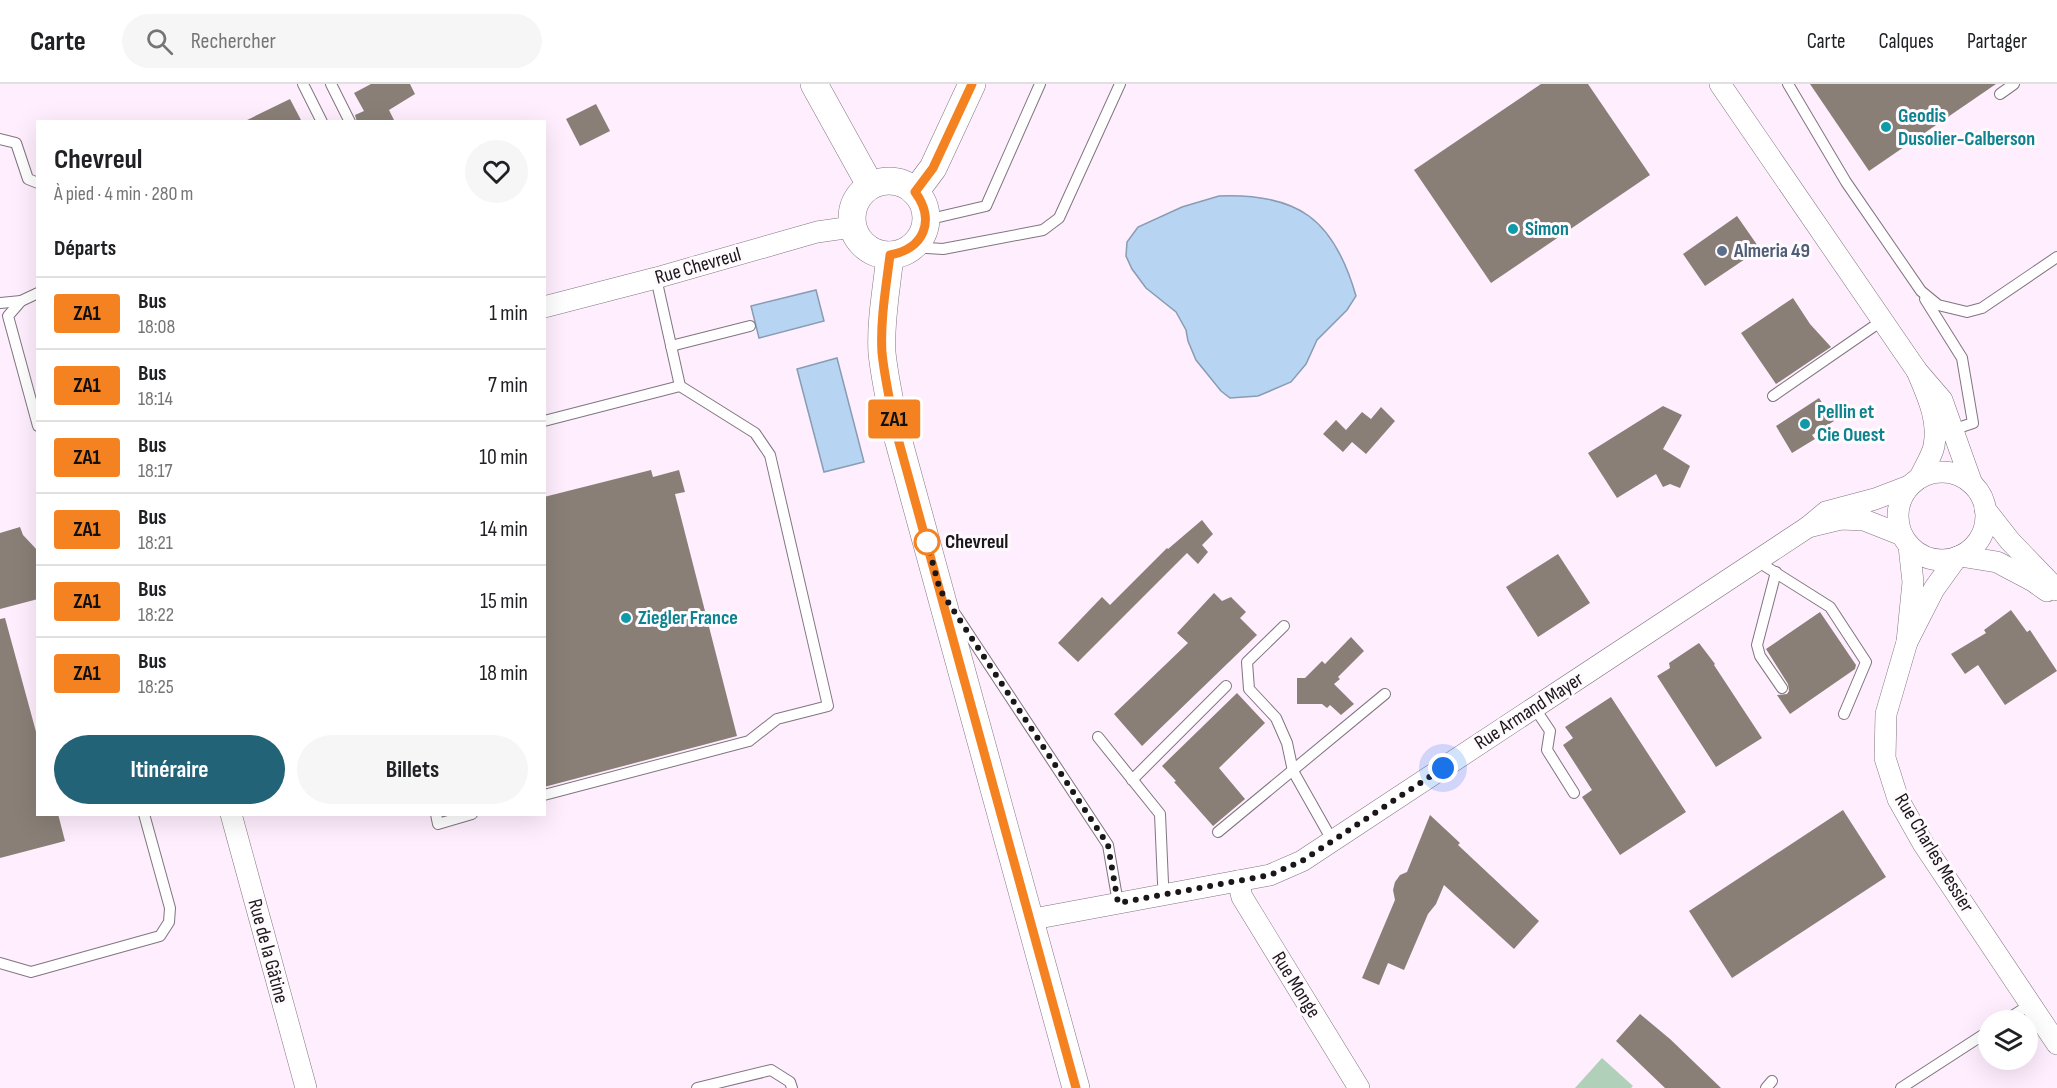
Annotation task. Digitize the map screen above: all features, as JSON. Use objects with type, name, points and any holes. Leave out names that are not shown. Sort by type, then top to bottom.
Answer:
[{"type":"street","points":[[814,84],[870,185]]},
{"type":"street","points":[[915,192],[933,168],[972,84]]},
{"type":"street","points":[[1720,84],[1917,371],[1942,400],[1972,484]]},
{"type":"street","points":[[882,181],[906,184],[915,192],[922,200],[920,232],[901,253],[890,255],[866,248],[857,238],[852,227],[851,215],[854,203],[861,193],[870,185],[882,181]]},
{"type":"street","name":"Rue Chevreul","points":[[546,306],[818,232],[852,227]]},
{"type":"street","points":[[890,255],[882,351],[897,435],[1076,1088]]},
{"type":"street","points":[[1914,482],[1933,472],[1947,472],[1961,476],[1972,484],[1981,495],[1985,508],[1985,523],[1981,537],[1972,548],[1945,560],[1930,558],[1919,554],[1906,541],[1898,523],[1901,497],[1914,482],[1934,448],[1935,425],[1931,406],[1917,371]]},
{"type":"street","name":"Rue Armand Mayer","points":[[1031,921],[1270,875],[1302,861],[1826,513],[1875,499],[1914,482]]},
{"type":"street","points":[[1985,508],[2010,541],[2057,590]]},
{"type":"street","name":"Rue Armand Mayer","points":[[1808,527],[1841,519],[1864,520],[1906,541]]},
{"type":"street","name":"Rue Charles Messier","points":[[1906,541],[1913,582],[1907,642],[1886,714],[1885,758],[1898,800],[1924,845],[2057,1044]]},
{"type":"street","points":[[1958,556],[1997,562],[2033,581],[2057,598]]},
{"type":"street","name":"Rue Charles Messier","points":[[1907,642],[1934,589],[1958,556]]},
{"type":"street","name":"Rue de la Gâtine","points":[[232,816],[306,1088]]},
{"type":"street","name":"Rue Monge","points":[[1238,881],[1242,897],[1359,1088]]},
{"type":"lane","points":[[303,84],[321,120]]},
{"type":"lane","points":[[331,84],[349,120]]},
{"type":"lane","points":[[1040,84],[986,206],[920,232],[927,248],[943,249],[1043,230],[1059,218],[1120,84]]},
{"type":"lane","points":[[1788,84],[1846,182],[1921,291],[1962,358],[1973,423],[1952,430]]},
{"type":"lane","points":[[2000,94],[2014,84]]},
{"type":"lane","points":[[0,139],[16,143],[28,179],[36,182]]},
{"type":"lane","points":[[1921,291],[1938,305],[1967,312],[1982,308],[2057,257]]},
{"type":"lane","points":[[546,794],[749,741],[777,719],[828,706],[770,455],[755,433],[681,386],[656,278]]},
{"type":"lane","points":[[36,293],[21,301],[8,316],[36,419]]},
{"type":"lane","points":[[0,303],[21,301]]},
{"type":"lane","points":[[1773,396],[1883,320]]},
{"type":"lane","points":[[671,346],[750,326]]},
{"type":"lane","points":[[546,420],[681,386]]},
{"type":"lane","points":[[1756,560],[1830,607],[1866,662],[1844,714]]},
{"type":"lane","points":[[1776,572],[1757,645],[1760,656],[1782,688]]},
{"type":"lane","points":[[940,590],[1108,845],[1118,903]]},
{"type":"lane","points":[[1284,626],[1247,662],[1249,689],[1276,718],[1287,743],[1293,771],[1332,840]]},
{"type":"lane","points":[[1132,780],[1226,686]]},
{"type":"lane","points":[[1218,832],[1385,694]]},
{"type":"lane","points":[[1534,707],[1550,731],[1547,750],[1574,793]]},
{"type":"lane","points":[[1098,737],[1160,814],[1162,883],[1166,894]]},
{"type":"lane","points":[[0,963],[31,972],[160,936],[168,922],[170,908],[145,816]]},
{"type":"lane","points":[[436,816],[438,824],[465,816]]},
{"type":"lane","points":[[2022,1010],[2031,1004]]},
{"type":"lane","points":[[1901,1088],[1978,1038]]},
{"type":"lane","points":[[697,1088],[771,1070],[790,1082],[792,1088]]},
{"type":"shaded area","points":[[0,84],[2057,84],[2057,1088],[0,1088]]},
{"type":"green space","points":[[1602,1058],[1633,1086],[1631,1088],[1575,1088]]},
{"type":"water","points":[[1219,196],[1247,196],[1271,200],[1291,206],[1309,216],[1324,230],[1336,247],[1347,269],[1356,296],[1347,310],[1317,340],[1306,364],[1291,382],[1258,396],[1230,398],[1221,391],[1196,360],[1186,330],[1176,312],[1146,288],[1132,269],[1126,256],[1127,242],[1138,227],[1182,207]]},
{"type":"water","points":[[816,290],[824,321],[759,338],[751,306]]},
{"type":"water","points":[[837,358],[864,462],[824,472],[797,369]]},
{"type":"building","points":[[371,84],[410,84],[415,94],[389,110],[394,120],[356,120],[355,115],[364,111],[354,93]]},
{"type":"building","name":"Simon","points":[[1541,84],[1588,84],[1650,175],[1491,283],[1414,170]]},
{"type":"building","name":"Geodis Dusolier-Calberson","points":[[1810,84],[1996,84],[1869,171]]},
{"type":"building","points":[[290,99],[301,120],[247,120]]},
{"type":"building","points":[[596,104],[610,131],[580,146],[566,119]]},
{"type":"building","points":[[1737,216],[1760,249],[1705,286],[1683,254]]},
{"type":"building","points":[[1793,298],[1810,324],[1831,347],[1776,384],[1741,333]]},
{"type":"building","name":"Pellin et Cie Ouest","points":[[1819,398],[1834,421],[1812,435],[1815,439],[1792,453],[1776,426]]},
{"type":"building","points":[[1663,406],[1682,415],[1663,449],[1690,466],[1680,488],[1670,484],[1663,487],[1656,474],[1617,498],[1588,453]]},
{"type":"building","points":[[1381,407],[1395,421],[1366,454],[1352,442],[1343,452],[1323,434],[1336,420],[1346,430],[1362,412],[1371,419]]},
{"type":"building","name":"Ziegler France","points":[[651,470],[653,477],[679,470],[685,492],[675,494],[737,736],[546,786],[546,496]]},
{"type":"building","points":[[1202,520],[1213,534],[1202,545],[1208,552],[1198,564],[1187,553],[1078,662],[1058,643],[1102,597],[1110,605],[1167,548]]},
{"type":"building","points":[[20,527],[23,535],[36,549],[36,600],[0,609],[0,533]]},
{"type":"building","points":[[1558,554],[1590,603],[1538,637],[1506,587]]},
{"type":"building","points":[[1214,593],[1222,601],[1231,597],[1246,612],[1240,618],[1257,635],[1142,746],[1114,714],[1188,643],[1177,633]]},
{"type":"building","points":[[2011,610],[2027,632],[2030,630],[2057,671],[2005,705],[1978,665],[1965,674],[1951,654],[1986,633],[1984,630]]},
{"type":"building","points":[[1820,612],[1856,665],[1855,669],[1790,714],[1777,695],[1787,694],[1788,684],[1766,649]]},
{"type":"building","points":[[5,618],[36,732],[36,816],[59,816],[65,841],[0,858],[0,619]]},
{"type":"building","points":[[1351,637],[1364,651],[1334,684],[1354,704],[1341,715],[1330,705],[1327,708],[1322,704],[1297,704],[1297,678],[1305,678],[1322,661],[1325,664]]},
{"type":"building","points":[[1699,643],[1762,738],[1716,767],[1657,676],[1670,668],[1669,663]]},
{"type":"building","points":[[1237,693],[1265,723],[1219,768],[1245,799],[1213,826],[1162,766]]},
{"type":"building","points":[[1611,697],[1686,812],[1620,855],[1582,797],[1592,790],[1563,745],[1573,738],[1565,727]]},
{"type":"building","points":[[1843,810],[1886,877],[1732,978],[1689,911]]},
{"type":"building","points":[[1430,815],[1460,843],[1458,845],[1539,921],[1514,949],[1444,885],[1436,904],[1428,914],[1404,970],[1388,963],[1379,985],[1362,978],[1395,900],[1393,890],[1395,882],[1400,875],[1407,872]]},
{"type":"building","points":[[1640,1014],[1721,1088],[1665,1088],[1616,1041]]},
{"type":"bus line","name":"ZA1","points":[[972,84],[933,168],[915,192],[922,200],[925,210],[924,231],[911,248],[890,255],[882,351],[897,435],[1076,1088]]},
{"type":"place","name":"Geodis Dusolier-Calberson","points":[[1886,127]]},
{"type":"place","name":"Simon","points":[[1513,229]]},
{"type":"place","name":"Almeria 49","points":[[1722,251]]},
{"type":"place","name":"Pellin et Cie Ouest","points":[[1805,424]]},
{"type":"place","name":"Chevreul","points":[[927,542]]},
{"type":"place","name":"Ziegler France","points":[[626,618]]},
{"type":"route","points":[[927,542],[940,590],[1108,845],[1118,903],[1270,875],[1302,861],[1443,768]]}]
